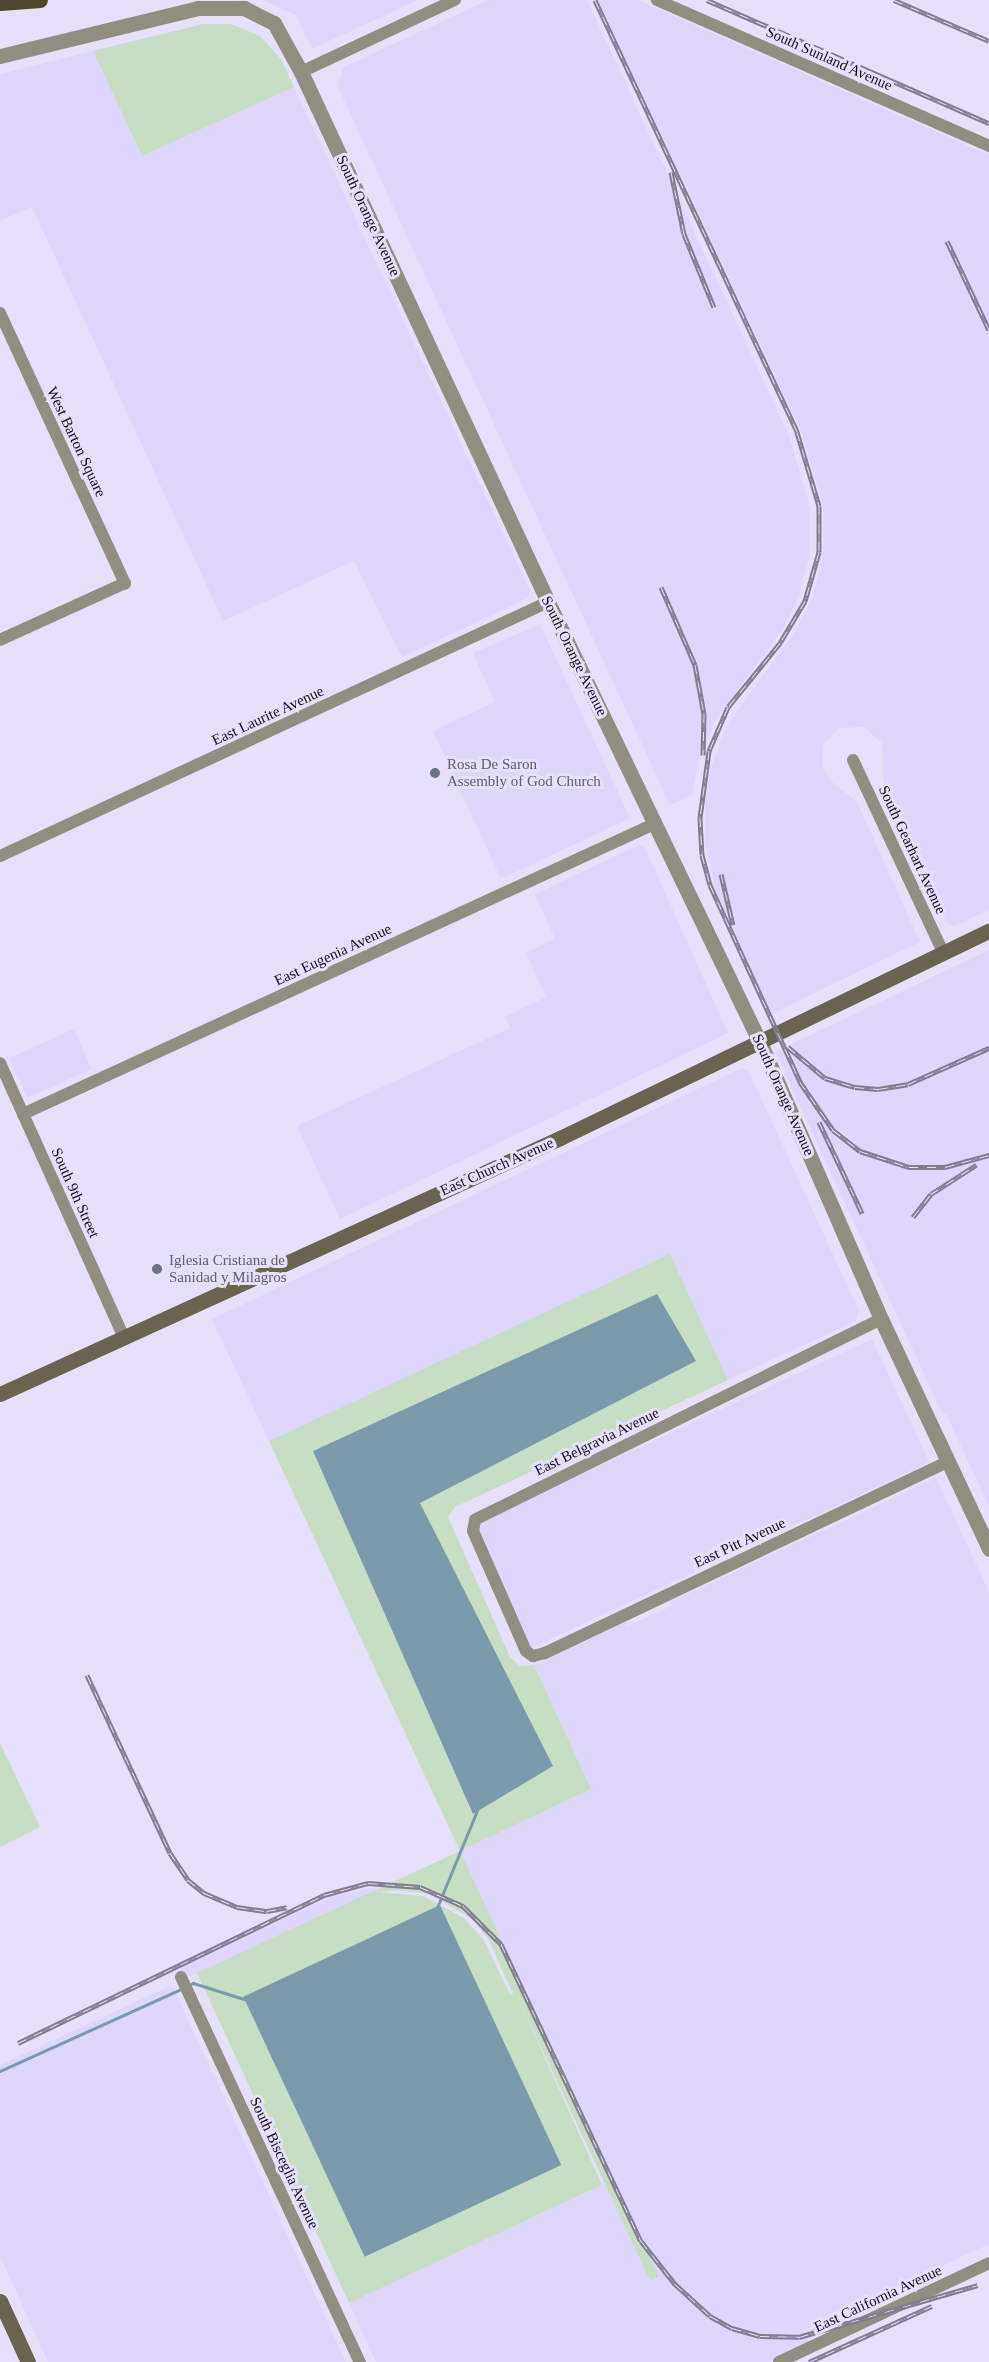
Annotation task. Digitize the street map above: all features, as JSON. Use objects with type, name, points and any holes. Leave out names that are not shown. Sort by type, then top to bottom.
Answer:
[{"type":"main road","points":[[0,3],[40,0]]},
{"type":"main road","name":"East Church Avenue","points":[[0,1394],[561,1138],[989,931]]},
{"type":"main road","points":[[0,2301],[28,2362]]},
{"type":"street","points":[[301,72],[455,0]]},
{"type":"street","name":"South Sunland Avenue","points":[[657,0],[989,146]]},
{"type":"street","name":"South Orange Avenue","points":[[0,56],[198,8],[244,8],[274,23],[301,72],[548,602],[760,1042],[881,1318],[989,1549]]},
{"type":"street","name":"West Barton Square","points":[[0,313],[126,583],[0,640]]},
{"type":"street","name":"East Laurite Avenue","points":[[0,856],[548,602]]},
{"type":"street","name":"South Gearhart Avenue","points":[[853,760],[944,954]]},
{"type":"street","name":"East Eugenia Avenue","points":[[23,1114],[654,824]]},
{"type":"street","name":"South 9th Street","points":[[0,1063],[123,1336]]},
{"type":"street","name":"East Belgravia Avenue","points":[[545,1653],[533,1656],[525,1651],[472,1531],[475,1520],[881,1318]]},
{"type":"street","name":"East Pitt Avenue","points":[[545,1653],[949,1461]]},
{"type":"street","name":"South Bisceglia Avenue","points":[[181,1977],[360,2362]]},
{"type":"street","name":"East California Avenue","points":[[779,2362],[989,2263]]},
{"type":"shaded area","points":[[263,0],[418,0],[312,49],[296,15]]},
{"type":"shaded area","points":[[488,0],[587,0],[789,436],[810,507],[809,560],[795,606],[782,631],[716,719],[700,757],[692,795],[670,805],[337,85],[344,67]]},
{"type":"shaded area","points":[[598,0],[638,0],[989,155],[989,909],[955,926],[946,923],[884,790],[882,743],[864,727],[839,728],[823,745],[823,768],[831,781],[857,802],[920,942],[771,1014],[716,891],[705,841],[705,803],[711,768],[728,723],[795,632],[813,596],[823,556],[823,505],[801,431]]},
{"type":"shaded area","points":[[93,51],[142,156],[294,87],[530,591],[528,598],[402,657],[354,561],[223,621],[32,207],[0,221],[0,74]]},
{"type":"shaded area","points":[[540,624],[630,818],[501,879],[433,731],[495,702],[473,653]]},
{"type":"shaded area","points":[[639,845],[645,848],[728,1033],[340,1219],[297,1126],[510,1028],[505,1017],[546,997],[526,953],[555,939],[535,894]]},
{"type":"shaded area","points":[[989,950],[989,1506],[946,1414],[943,1415],[775,1052]]},
{"type":"shaded area","points":[[74,1029],[92,1069],[27,1098],[9,1058]]},
{"type":"shaded area","points":[[742,1068],[749,1072],[859,1311],[856,1321],[728,1380],[670,1255],[269,1441],[212,1319]]},
{"type":"shaded area","points":[[872,1339],[929,1462],[528,1649],[471,1526]]},
{"type":"shaded area","points":[[936,1478],[989,1592],[989,2244],[803,2331],[829,2325],[801,2347],[769,2362],[376,2362],[349,2303],[605,2184],[650,2281],[658,2277],[460,1851],[591,1789],[534,1665],[626,1622],[628,1626],[672,1606],[670,1602]]},
{"type":"shaded area","points":[[388,1885],[185,1979],[179,1967],[333,1896]]},
{"type":"shaded area","points":[[172,1985],[346,2362],[48,2362],[0,2256],[0,2065]]},
{"type":"green space","points":[[203,24],[231,24],[260,36],[281,59],[294,87],[142,156],[93,51]]},
{"type":"green space","points":[[670,1254],[728,1380],[455,1507],[448,1517],[510,1657],[520,1666],[534,1665],[591,1789],[460,1851],[269,1441]]},
{"type":"green space","points":[[0,1743],[40,1827],[0,1847]]},
{"type":"green space","points":[[460,1851],[659,2277],[650,2281],[516,1993],[602,2185],[349,2303],[197,1973]],"holes":[[[398,1890],[430,1894],[472,1919],[489,1940],[513,1994],[510,1995],[484,1940],[464,1918],[423,1896],[379,1892]]]},
{"type":"water","points":[[657,1294],[696,1361],[420,1503],[553,1766],[473,1814],[313,1451]]},
{"type":"water","points":[[440,1905],[561,2165],[365,2257],[243,1997]]},
{"type":"waterway","points":[[436,1910],[478,1808]]},
{"type":"waterway","points":[[187,1986],[193,1983],[250,2001]]},
{"type":"waterway","points":[[0,2071],[181,1989]]},
{"type":"railway","points":[[595,0],[797,432],[819,506],[819,552],[805,601],[780,643],[728,707],[709,751],[700,818],[702,855],[710,885],[800,1082],[833,1130],[860,1151],[909,1167],[945,1167],[989,1155]]},
{"type":"railway","points":[[707,0],[989,123]]},
{"type":"railway","points":[[894,0],[989,41]]},
{"type":"railway","points":[[671,172],[684,234],[714,307]]},
{"type":"railway","points":[[947,241],[989,330]]},
{"type":"railway","points":[[661,587],[695,665],[704,714],[703,755]]},
{"type":"railway","points":[[721,874],[733,925]]},
{"type":"railway","points":[[788,1047],[825,1078],[855,1087],[878,1089],[908,1084],[989,1048]]},
{"type":"railway","points":[[819,1122],[862,1213]]},
{"type":"railway","points":[[913,1217],[931,1194],[976,1165]]},
{"type":"railway","points":[[87,1675],[170,1853],[188,1880],[204,1893],[237,1907],[267,1911],[287,1907]]},
{"type":"railway","points":[[18,2043],[324,1895],[368,1883],[420,1887],[463,1906],[501,1944],[641,2241],[675,2284],[710,2316],[732,2328],[760,2336],[799,2337],[978,2285]]},
{"type":"railway","points":[[809,2362],[932,2306]]},
{"type":"place","name":"Rosa De Saron Assembly of God Church","points":[[435,773]]},
{"type":"place","name":"Iglesia Cristiana de Sanidad y Milagros","points":[[157,1269]]}]
